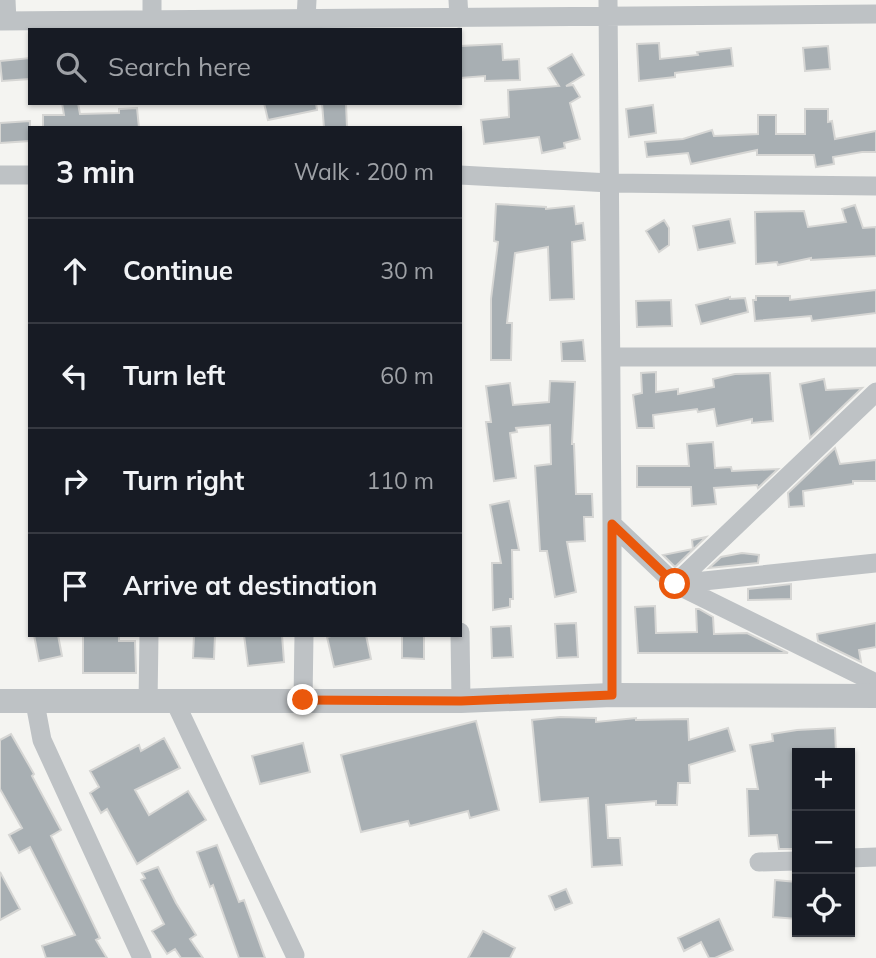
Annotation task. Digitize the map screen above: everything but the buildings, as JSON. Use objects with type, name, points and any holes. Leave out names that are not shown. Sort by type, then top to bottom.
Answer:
[{"type":"street","points":[[6,0],[3,21],[152,20],[307,10],[757,7],[876,14]]},
{"type":"street","points":[[152,0],[152,20]]},
{"type":"street","points":[[608,9],[612,695]]},
{"type":"street","points":[[0,175],[28,175]]},
{"type":"street","points":[[462,175],[610,183],[876,186]]},
{"type":"street","points":[[611,357],[876,358]]},
{"type":"street","points":[[675,584],[876,392]]},
{"type":"street","points":[[612,524],[675,584],[876,683]]},
{"type":"street","points":[[675,584],[876,563]]},
{"type":"street","points":[[148,703],[149,637]]},
{"type":"street","points":[[303,700],[304,637]]},
{"type":"street","points":[[460,637],[461,701]]},
{"type":"street","points":[[0,701],[148,703],[461,701],[612,695],[876,696]]},
{"type":"street","points":[[175,702],[295,955]]},
{"type":"street","points":[[35,703],[42,740],[142,958]]},
{"type":"street","points":[[855,859],[876,857]]},
{"type":"street","points":[[759,862],[792,861]]},
{"type":"route","points":[[303,700],[461,701],[612,695],[612,524],[675,584]]}]
